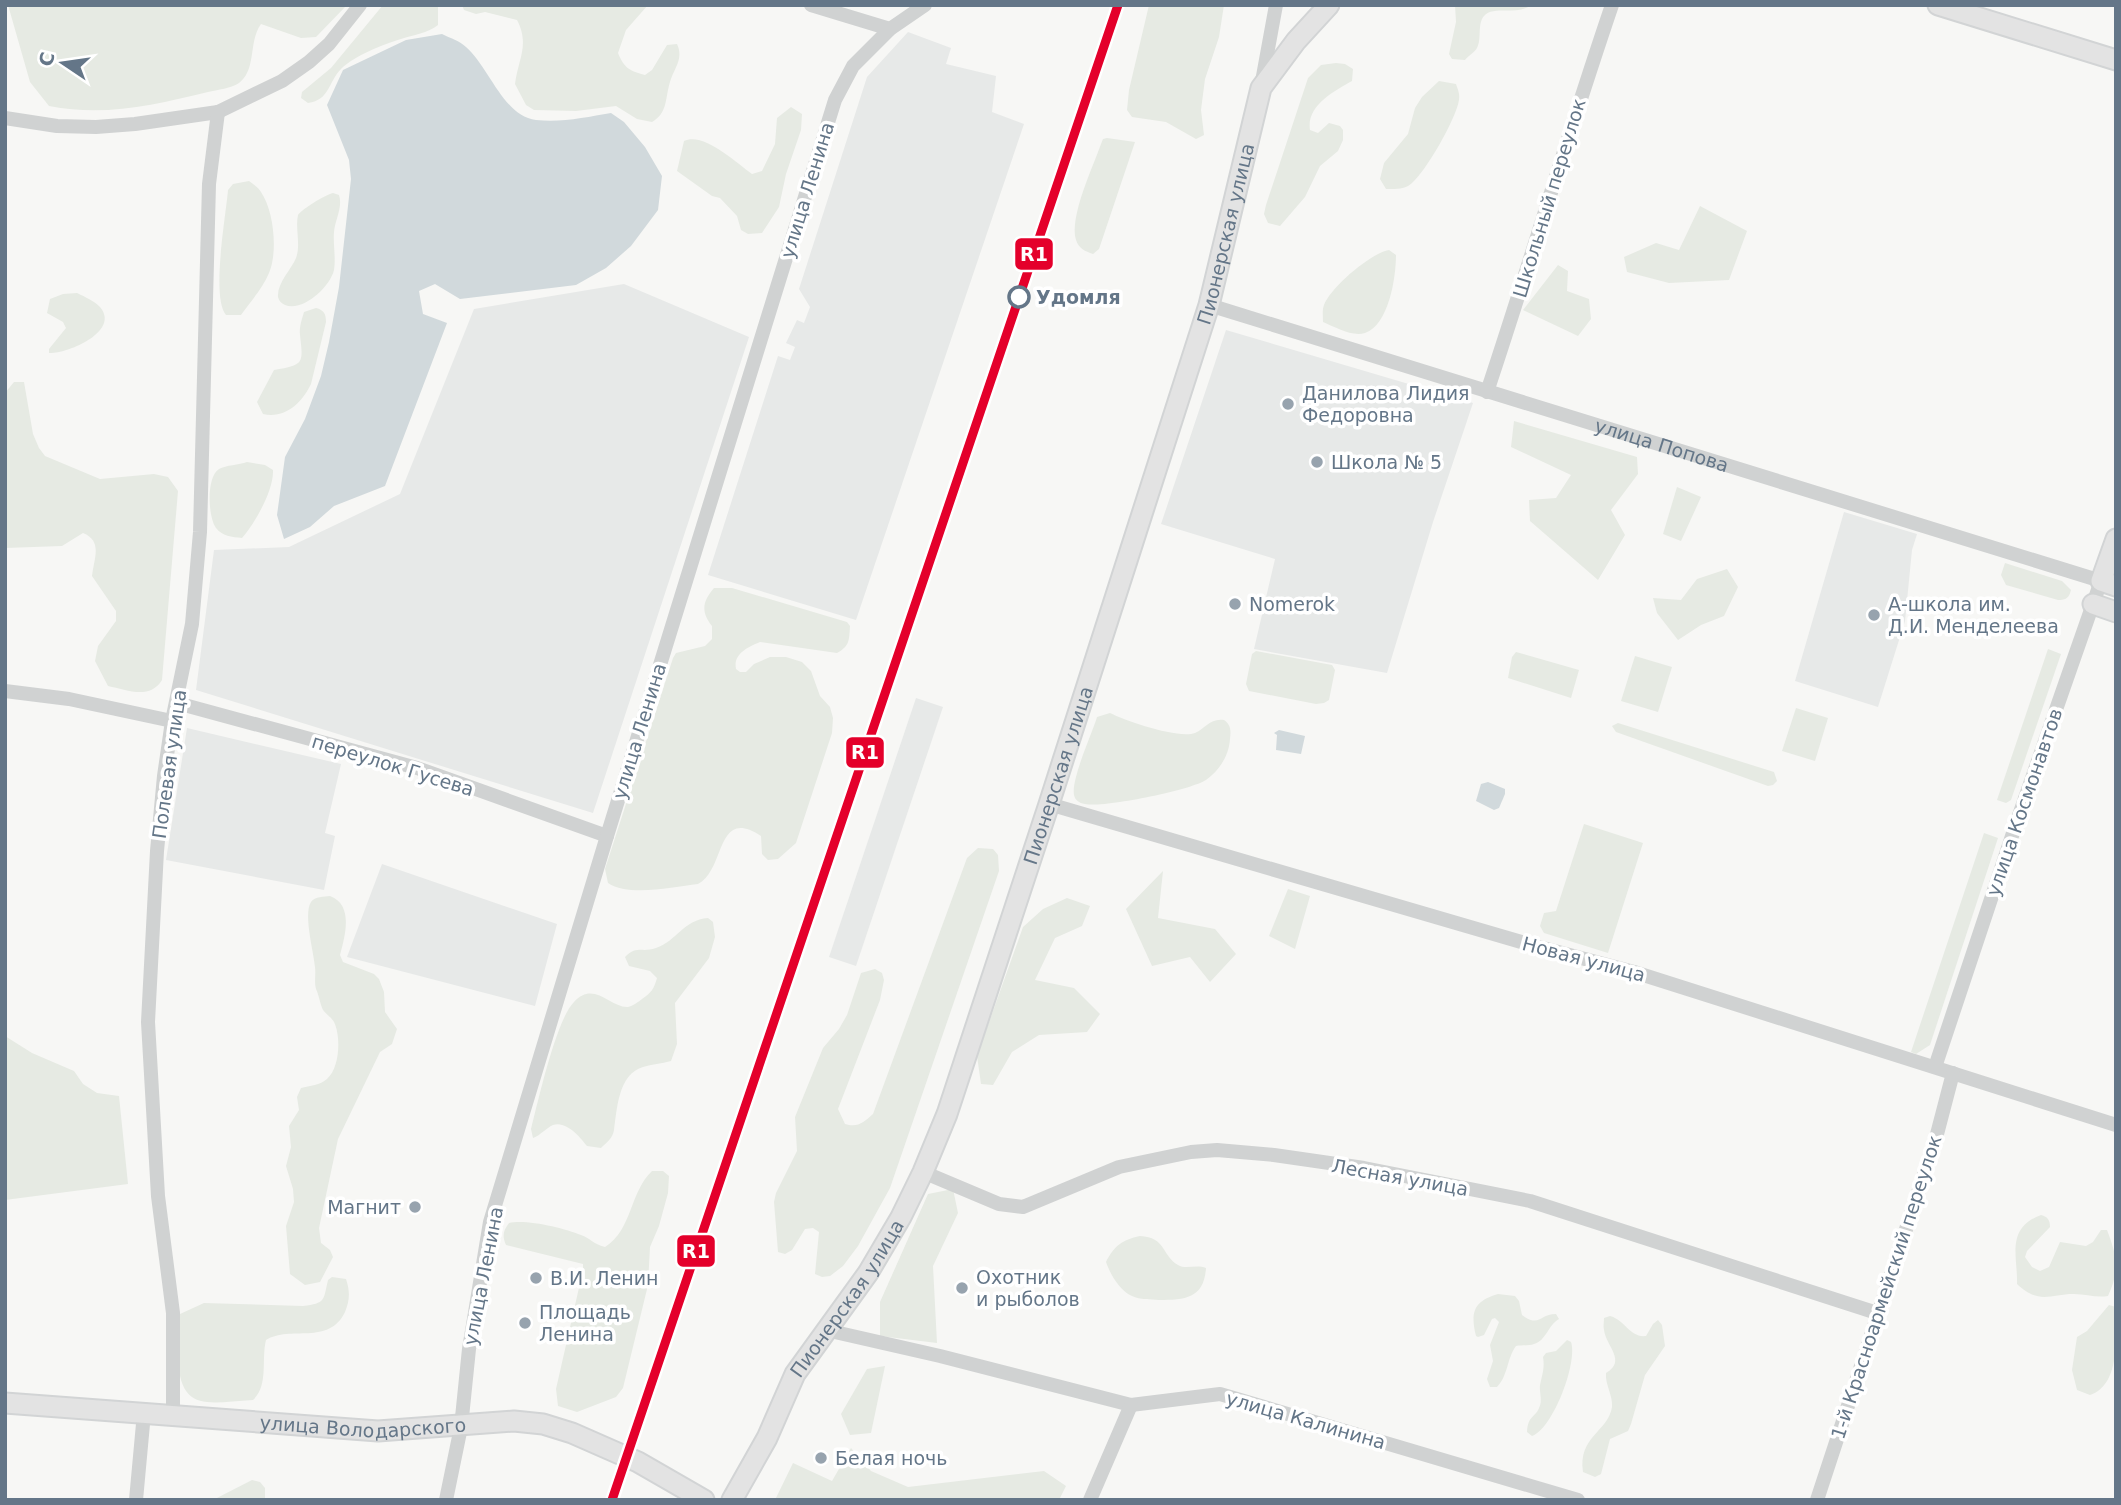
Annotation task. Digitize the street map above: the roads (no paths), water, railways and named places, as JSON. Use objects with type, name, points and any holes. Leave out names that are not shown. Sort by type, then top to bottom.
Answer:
[{"type":"street","points":[[5,118],[96,127],[218,111],[282,81],[309,62],[329,44],[360,5]]},
{"type":"street","points":[[811,5],[890,29]]},
{"type":"street","name":"улица Ленина","points":[[446,1500],[461,1427],[469,1349],[490,1222],[835,100],[853,66],[890,29],[925,5]]},
{"type":"street","name":"Пионерская улица","points":[[732,1500],[767,1438],[795,1374],[869,1273],[901,1217],[947,1114],[1209,305],[1261,88],[1276,5]]},
{"type":"street","points":[[1261,88],[1296,41],[1329,5]]},
{"type":"street","name":"Школьный переулок","points":[[1487,392],[1612,5]]},
{"type":"street","points":[[1938,5],[2116,60]]},
{"type":"street","name":"Полевая улица","points":[[173,1416],[173,1313],[158,1196],[148,1022],[157,851],[172,720],[192,624],[201,532],[209,184],[218,111]]},
{"type":"street","name":"улица Попова","points":[[1209,305],[2108,584]]},
{"type":"street","name":"улица Космонавтов","points":[[1935,1067],[2011,836],[2093,604],[2108,584],[2116,539]]},
{"type":"street","points":[[2093,604],[2116,612]]},
{"type":"street","points":[[5,691],[69,699],[172,720]]},
{"type":"street","name":"переулок Гусева","points":[[177,703],[417,768],[607,836]]},
{"type":"street","name":"Новая улица","points":[[1049,804],[1528,944],[1634,972],[2116,1125]]},
{"type":"street","name":"1-й Красноармейский переулок","points":[[1817,1500],[1936,1138],[1953,1073]]},
{"type":"street","name":"Лесная улица","points":[[923,1172],[999,1204],[1023,1208],[1119,1167],[1191,1152],[1217,1150],[1275,1155],[1364,1168],[1531,1201],[1877,1312]]},
{"type":"street","name":"улица Калинина","points":[[826,1330],[1131,1405],[1220,1394],[1578,1500]]},
{"type":"street","name":"улица Володарского","points":[[5,1403],[378,1431],[514,1421],[543,1424],[572,1433],[644,1465],[704,1500]]},
{"type":"street","points":[[1090,1500],[1131,1405]]},
{"type":"street","points":[[136,1500],[144,1413]]},
{"type":"place","name":"Удомля","points":[[1019,297]]},
{"type":"place","name":"Данилова Лидия Федоровна","points":[[1288,404]]},
{"type":"place","name":"Школа № 5","points":[[1317,462]]},
{"type":"place","name":"Nomerok","points":[[1235,604]]},
{"type":"place","name":"А-школа им. Д.И. Менделеева","points":[[1874,615]]},
{"type":"place","name":"Магнит","points":[[415,1207]]},
{"type":"place","name":"В.И. Ленин","points":[[536,1278]]},
{"type":"place","name":"Охотник и рыболов","points":[[962,1288]]},
{"type":"place","name":"Площадь Ленина","points":[[525,1323]]},
{"type":"place","name":"Белая ночь","points":[[821,1458]]}]
